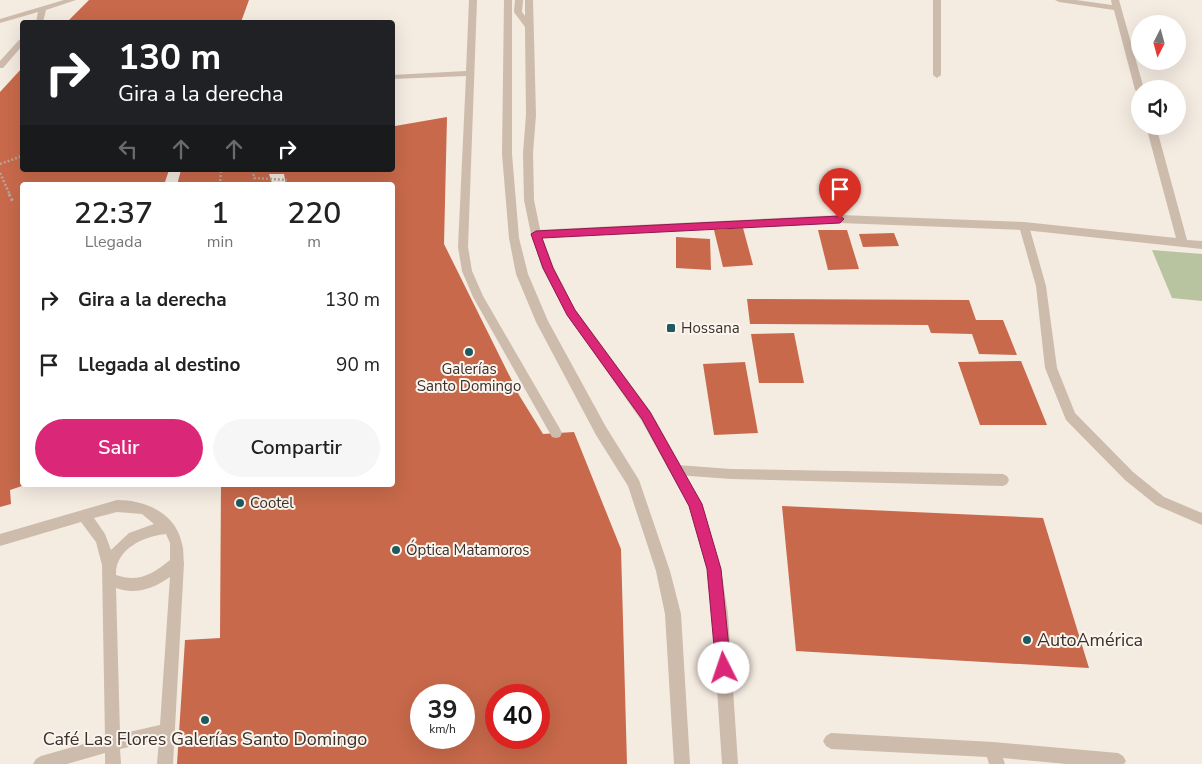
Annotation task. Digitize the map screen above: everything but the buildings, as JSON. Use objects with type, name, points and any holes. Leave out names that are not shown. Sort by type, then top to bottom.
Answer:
[{"type":"street","points":[[508,0],[508,154],[514,238],[520,265],[542,322],[601,431],[634,484],[663,571],[673,614],[682,764]]},
{"type":"street","points":[[519,0],[518,12],[528,26]]},
{"type":"street","points":[[529,0],[531,115],[529,200],[536,234],[548,268],[571,312],[646,416],[695,504],[714,569],[720,614],[730,764]]},
{"type":"street","points":[[937,0],[937,75]]},
{"type":"street","points":[[1059,0],[1115,4],[1137,80]]},
{"type":"street","points":[[1153,135],[1183,243]]},
{"type":"street","points":[[536,234],[840,219],[1024,226],[1202,245]]},
{"type":"lane","points":[[0,21],[72,0]]},
{"type":"lane","points":[[473,0],[463,247],[467,271],[478,297],[556,433]]},
{"type":"lane","points":[[40,20],[42,10]]},
{"type":"lane","points":[[0,66],[20,44]]},
{"type":"lane","points":[[395,77],[470,73]]},
{"type":"lane","points":[[1024,226],[1041,286],[1051,368],[1070,416],[1129,476],[1160,501],[1202,519]]},
{"type":"lane","points":[[677,470],[731,474],[1003,480]]},
{"type":"lane","points":[[0,540],[117,506],[132,506],[145,509],[170,528],[176,544],[176,563],[165,764]]},
{"type":"lane","points":[[84,515],[95,527],[103,541],[110,572],[113,764]]},
{"type":"lane","points":[[110,572],[118,549],[128,540],[141,532],[170,528]]},
{"type":"lane","points":[[110,572],[123,584],[135,586],[161,575],[176,563]]},
{"type":"lane","points":[[41,764],[114,743],[166,731]]},
{"type":"lane","points":[[830,741],[995,757],[1118,761]]},
{"type":"path","points":[[0,164],[20,157]]},
{"type":"path","points":[[252,172],[254,178],[287,180]]},
{"type":"path","points":[[0,173],[13,202]]},
{"type":"green space","points":[[1152,250],[1202,254],[1202,301],[1172,298]]},
{"type":"place","name":"Hossana","points":[[671,328]]},
{"type":"place","name":"Galerías Santo Domingo","points":[[469,352]]},
{"type":"place","name":"Cootel","points":[[240,503]]},
{"type":"place","name":"Óptica Matamoros","points":[[396,550]]},
{"type":"place","name":"AutoAmérica","points":[[1027,640]]},
{"type":"place","name":"Café Las Flores Galerías Santo Domingo","points":[[205,720]]},
{"type":"route","points":[[724,668],[714,569],[695,504],[646,416],[571,312],[548,268],[536,234],[840,219]]}]
